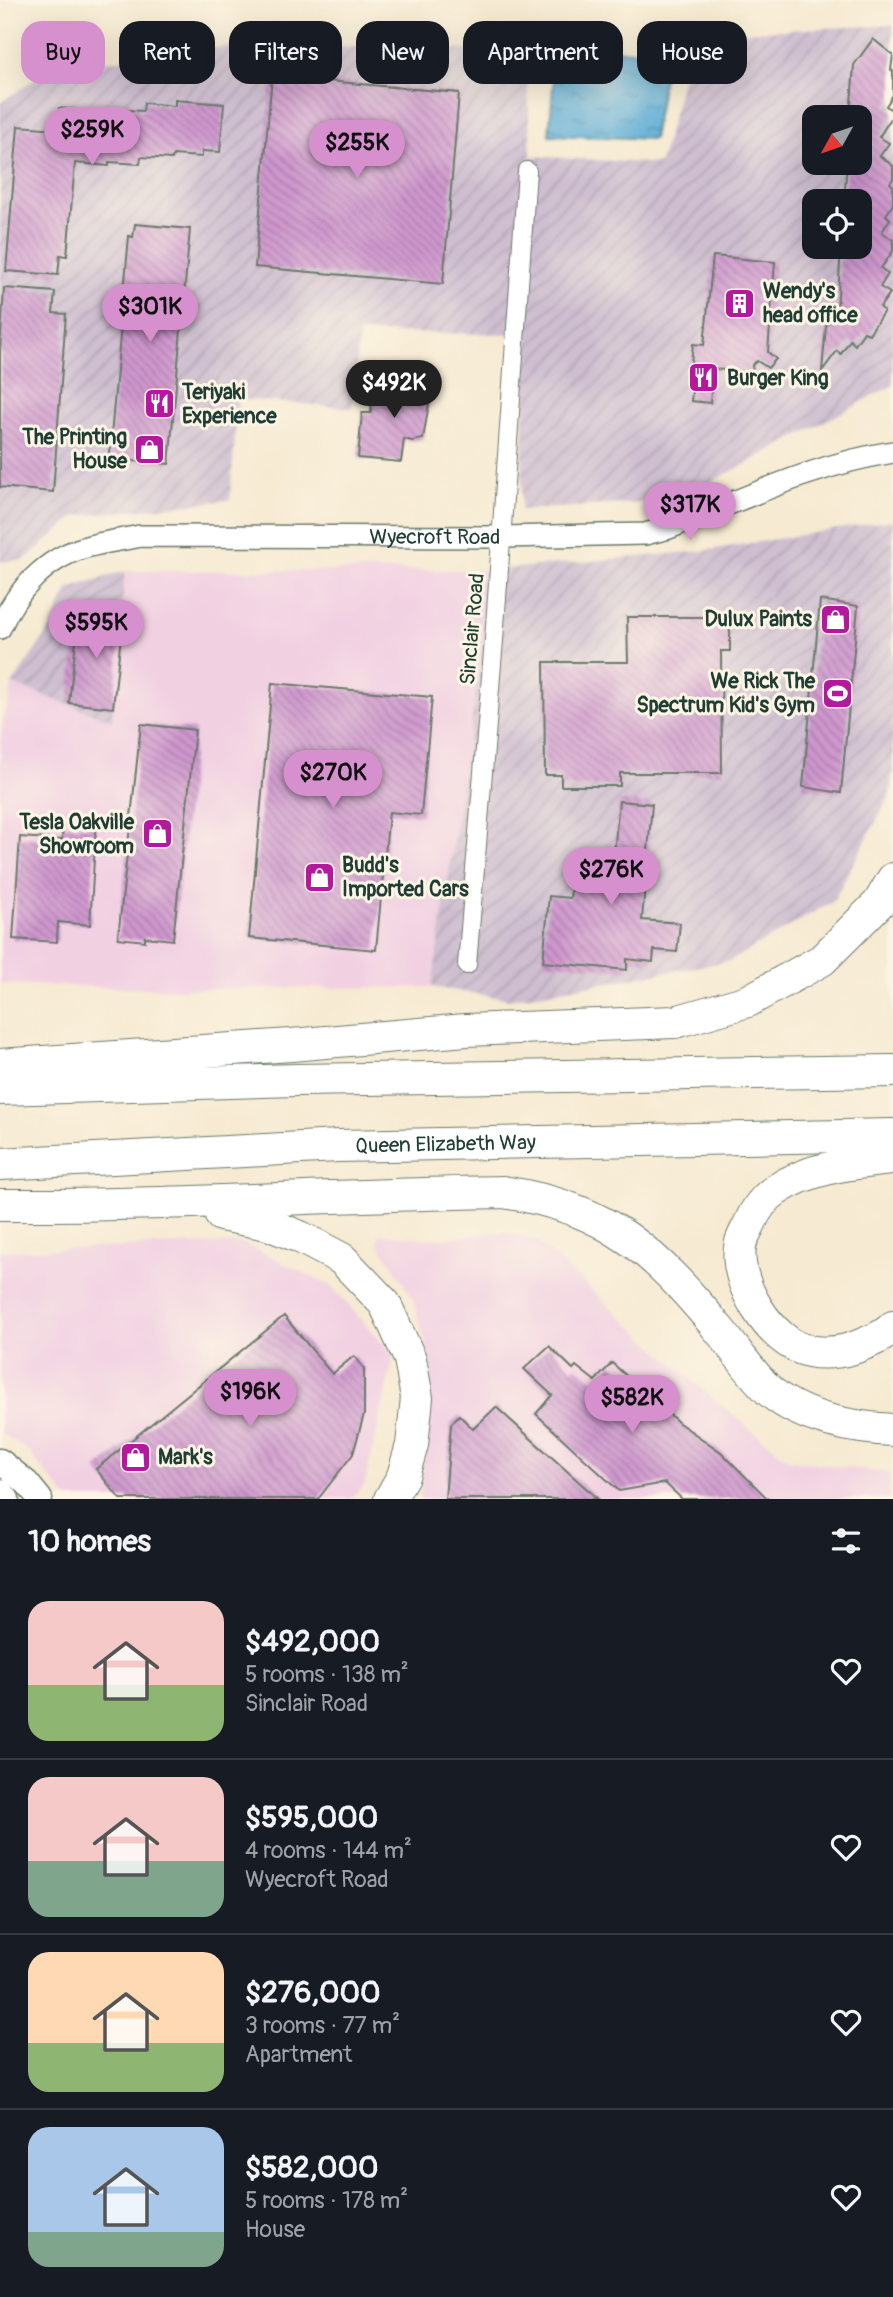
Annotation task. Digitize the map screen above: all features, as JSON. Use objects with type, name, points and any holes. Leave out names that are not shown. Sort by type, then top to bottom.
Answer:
[{"type":"highway","points":[[0,1065],[466,1030],[676,1022],[748,1001],[822,960],[878,903],[893,879]]},
{"type":"highway","points":[[0,1089],[296,1080],[893,1071]]},
{"type":"highway","name":"Queen Elizabeth Way","points":[[0,1164],[338,1146],[893,1135]]},
{"type":"highway","points":[[893,1159],[851,1163],[807,1174],[775,1190],[755,1211],[740,1244],[743,1279],[753,1304],[778,1335],[808,1351],[849,1351],[887,1334],[893,1327]]},
{"type":"highway","points":[[0,1205],[161,1204],[188,1200],[249,1202],[490,1192],[536,1197],[604,1221],[641,1247],[681,1284],[772,1393],[817,1418],[872,1429],[893,1430]]},
{"type":"highway","points":[[161,1204],[189,1213],[213,1214],[268,1224],[300,1237],[342,1259],[384,1304],[410,1359],[417,1398],[412,1445],[403,1476],[390,1499]]},
{"type":"main road","points":[[0,1461],[40,1499]]},
{"type":"main road","points":[[0,1491],[7,1499]]},
{"type":"street","name":"Sinclair Road","points":[[467,965],[502,537],[527,171]]},
{"type":"street","name":"Wyecroft Road","points":[[0,628],[9,608],[28,584],[51,563],[84,548],[140,536],[502,537],[645,534],[669,528],[820,470],[863,457],[893,452]]},
{"type":"shaded area","points":[[893,25],[893,385],[676,501],[521,510],[526,334],[359,333],[352,408],[238,399],[230,500],[76,516],[24,560],[0,562],[0,103],[28,84],[105,84],[105,62],[119,60],[119,84],[215,84],[215,48],[229,47],[229,84],[342,84],[342,47],[356,47],[356,84],[449,84],[449,49],[463,50],[463,84],[528,84],[531,156],[660,164],[681,84],[747,84],[747,32]]},
{"type":"shaded area","points":[[893,520],[893,774],[889,797],[833,901],[730,961],[509,999],[432,987],[494,570],[703,551]]},
{"type":"shaded area","points":[[494,570],[432,987],[187,989],[0,984],[0,737],[12,684],[112,719],[125,571]]},
{"type":"shaded area","points":[[125,571],[112,720],[12,684],[50,629],[68,589]]},
{"type":"shaded area","points":[[504,1232],[536,1240],[705,1392],[789,1460],[889,1473],[889,1499],[420,1499],[429,1414],[427,1348],[412,1297],[378,1242],[379,1234],[433,1239]]},
{"type":"shaded area","points":[[243,1243],[331,1286],[394,1356],[364,1486],[350,1499],[68,1499],[26,1449],[0,1432],[0,1251]]},
{"type":"water","points":[[623,50],[637,51],[637,84],[662,84],[653,139],[549,135],[553,84],[623,84]]},
{"type":"building","points":[[873,39],[893,55],[893,95],[886,106],[893,111],[893,115],[879,137],[889,143],[880,156],[893,166],[893,179],[890,183],[893,186],[893,204],[886,215],[890,219],[882,232],[893,240],[893,251],[881,268],[888,274],[880,287],[890,293],[880,307],[884,311],[869,334],[864,332],[855,345],[850,340],[841,354],[837,351],[822,371],[826,326],[837,311],[840,259],[872,259],[872,189],[845,189],[846,175],[872,175],[872,105],[851,105],[854,65]]},
{"type":"building","points":[[342,82],[459,93],[443,284],[255,267],[271,84]]},
{"type":"building","points":[[175,100],[224,104],[220,152],[202,151],[202,157],[173,155],[172,159],[141,157],[140,164],[109,162],[109,166],[75,163],[67,256],[60,255],[58,275],[6,271],[18,126],[57,129],[59,108],[111,113],[111,109],[143,111],[144,103],[175,106]]},
{"type":"building","points":[[135,224],[190,229],[169,464],[109,459],[129,236],[133,237]]},
{"type":"building","name":"Wendy's head office","points":[[713,256],[775,262],[768,352],[776,359],[768,368],[757,361],[752,365],[753,372],[713,369],[710,403],[691,401],[693,383],[689,382],[693,344],[704,345]]},
{"type":"building","points":[[4,288],[55,292],[53,313],[66,314],[53,492],[0,487],[0,352]]},
{"type":"building","points":[[379,381],[432,386],[423,439],[404,439],[401,462],[358,458],[362,413],[371,413],[373,390],[378,391]]},
{"type":"building","points":[[820,600],[858,606],[841,793],[803,787]]},
{"type":"building","points":[[79,613],[123,618],[113,708],[69,703]]},
{"type":"building","points":[[627,617],[730,617],[730,651],[721,651],[722,773],[620,773],[620,786],[561,786],[561,775],[545,775],[544,662],[628,662]]},
{"type":"building","name":"Budd's Imported Cars","points":[[272,683],[432,697],[421,815],[389,812],[376,950],[249,938]]},
{"type":"building","name":"Tesla Oakville Showroom","points":[[141,724],[195,730],[173,940],[118,938]]},
{"type":"building","points":[[619,801],[652,804],[642,920],[680,923],[677,952],[654,950],[653,962],[627,959],[627,970],[543,962],[549,896],[570,898],[572,883],[595,885],[596,873],[612,874]]},
{"type":"building","points":[[63,825],[96,827],[90,925],[58,922],[57,942],[13,939],[20,837],[62,840]]},
{"type":"building","points":[[284,1316],[332,1374],[354,1356],[364,1368],[364,1414],[353,1454],[318,1499],[120,1499],[96,1469]]},
{"type":"building","points":[[549,1346],[573,1369],[576,1366],[595,1381],[612,1363],[679,1423],[721,1452],[768,1499],[682,1499],[665,1483],[619,1491],[536,1414],[552,1395],[524,1369]]},
{"type":"building","points":[[496,1407],[598,1499],[445,1499],[451,1424],[459,1415],[473,1429]]},
{"type":"place","name":"Wendy's head office","points":[[740,303]]},
{"type":"place","name":"Burger King","points":[[704,378]]},
{"type":"place","name":"Teriyaki Experience","points":[[159,404]]},
{"type":"place","name":"The Printing House","points":[[150,449]]},
{"type":"place","name":"Dulux Paints","points":[[835,619]]},
{"type":"place","name":"We Rick The Spectrum Kid's Gym","points":[[838,693]]},
{"type":"place","name":"Tesla Oakville Showroom","points":[[157,834]]},
{"type":"place","name":"Budd's Imported Cars","points":[[319,877]]},
{"type":"place","name":"Mark's","points":[[135,1457]]}]
